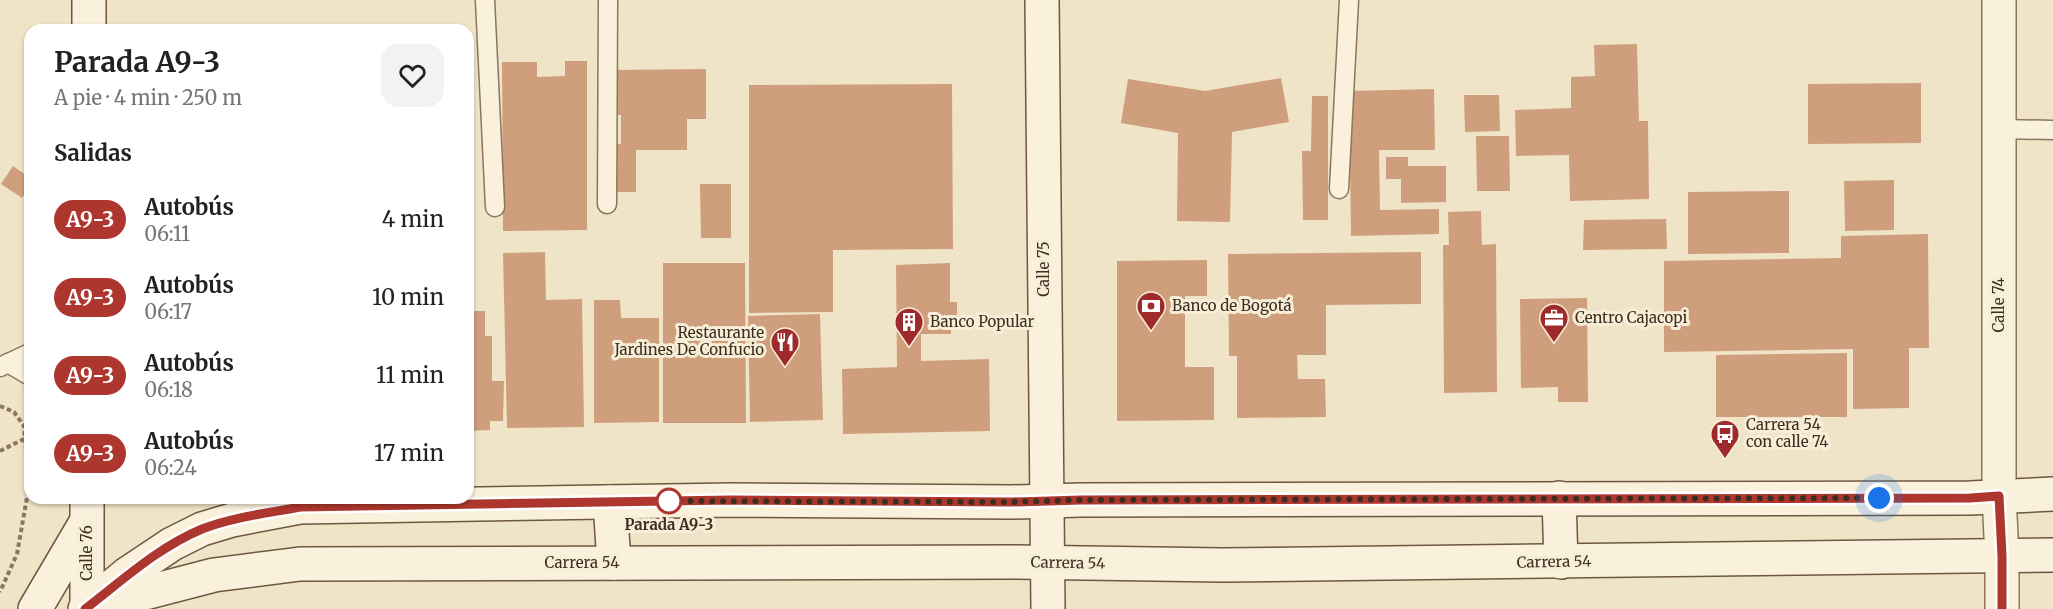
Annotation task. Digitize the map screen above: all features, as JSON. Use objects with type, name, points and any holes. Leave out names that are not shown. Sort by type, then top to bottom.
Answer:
[{"type":"main road","points":[[89,0],[89,24]]},
{"type":"main road","name":"Calle 75","points":[[1042,0],[1048,609]]},
{"type":"main road","name":"Calle 74","points":[[1999,0],[1999,496],[2002,609]]},
{"type":"main road","points":[[474,502],[1970,498],[2053,494]]},
{"type":"main road","points":[[1559,498],[1561,562]]},
{"type":"main road","points":[[610,502],[614,563]]},
{"type":"main road","points":[[87,609],[127,574],[172,544],[202,530],[232,520],[300,507],[350,504]]},
{"type":"main road","points":[[35,609],[87,509]]},
{"type":"main road","name":"Calle 76","points":[[87,509],[87,609]]},
{"type":"main road","name":"Carrera 54","points":[[87,609],[214,575],[300,564],[1048,563],[1224,565],[2053,555]]},
{"type":"lane","points":[[485,0],[495,207]]},
{"type":"lane","points":[[607,204],[608,0]]},
{"type":"lane","points":[[1339,189],[1349,0]]},
{"type":"lane","points":[[1999,129],[2053,130]]},
{"type":"lane","points":[[4,365],[24,356]]},
{"type":"lane","points":[[4,365],[24,373]]},
{"type":"path","points":[[0,406],[14,412],[24,426]]},
{"type":"path","points":[[0,451],[24,439]]},
{"type":"path","points":[[0,592],[17,554],[27,504]]},
{"type":"building","points":[[1637,44],[1639,121],[1648,121],[1649,199],[1570,201],[1569,155],[1516,156],[1515,110],[1571,108],[1571,77],[1595,76],[1594,45]]},
{"type":"building","points":[[565,61],[587,61],[587,230],[503,231],[502,62],[537,62],[537,77],[565,76]]},
{"type":"building","points":[[706,69],[706,119],[687,119],[687,150],[636,150],[636,192],[617,192],[617,144],[621,144],[621,115],[613,115],[614,70]]},
{"type":"building","points":[[1281,78],[1289,122],[1232,132],[1230,222],[1177,221],[1178,133],[1121,123],[1128,79],[1205,91]]},
{"type":"building","points":[[1921,83],[1921,143],[1808,144],[1808,84]]},
{"type":"building","points":[[952,84],[953,249],[833,250],[833,312],[749,313],[749,85]]},
{"type":"building","points":[[1434,89],[1435,150],[1379,150],[1380,210],[1439,209],[1439,234],[1351,236],[1349,91]]},
{"type":"building","points":[[1464,95],[1499,95],[1500,131],[1465,132]]},
{"type":"building","points":[[1312,96],[1328,96],[1328,220],[1303,220],[1302,151],[1311,151]]},
{"type":"building","points":[[1476,136],[1509,136],[1510,191],[1477,191]]},
{"type":"building","points":[[1386,157],[1408,157],[1408,166],[1446,166],[1446,202],[1401,203],[1401,179],[1386,179]]},
{"type":"building","points":[[13,166],[24,174],[24,195],[22,198],[1,184]]},
{"type":"building","points":[[1894,180],[1894,230],[1845,231],[1844,181]]},
{"type":"building","points":[[700,184],[731,184],[731,238],[701,238]]},
{"type":"building","points":[[1789,191],[1789,253],[1688,254],[1688,192]]},
{"type":"building","points":[[1481,211],[1482,245],[1496,244],[1497,392],[1444,393],[1443,245],[1449,245],[1448,212]]},
{"type":"building","points":[[1666,219],[1667,249],[1583,250],[1584,220]]},
{"type":"building","points":[[1928,234],[1929,348],[1909,348],[1909,408],[1853,409],[1853,349],[1664,352],[1664,261],[1841,258],[1841,236]]},
{"type":"building","points":[[545,252],[546,300],[582,299],[584,427],[507,428],[503,253]]},
{"type":"building","points":[[1421,252],[1421,304],[1326,305],[1326,355],[1297,355],[1298,379],[1325,379],[1326,417],[1237,418],[1237,356],[1229,356],[1228,254]]},
{"type":"building","name":"Banco de Bogotá","points":[[1207,260],[1207,296],[1185,296],[1185,367],[1214,367],[1214,420],[1117,421],[1117,261]]},
{"type":"building","points":[[663,263],[745,263],[746,423],[663,423]]},
{"type":"building","name":"Banco Popular","points":[[950,263],[950,302],[957,302],[957,324],[951,325],[951,334],[921,334],[921,361],[989,359],[990,431],[843,434],[842,369],[897,367],[896,265]]},
{"type":"building","name":"Centro Cajacopi","points":[[1587,298],[1588,402],[1558,402],[1558,387],[1521,388],[1520,299]]},
{"type":"building","points":[[594,300],[620,300],[621,318],[659,318],[659,422],[594,423]]},
{"type":"building","points":[[474,311],[485,311],[485,336],[492,336],[492,381],[504,381],[503,421],[490,421],[490,430],[474,431]]},
{"type":"building","name":"Restaurante Jardines De Confucio","points":[[820,314],[823,420],[750,422],[748,316]]},
{"type":"building","points":[[1847,353],[1847,417],[1716,417],[1716,355]]},
{"type":"bus line","name":"A9-3","points":[[85,609],[127,574],[172,544],[202,530],[232,520],[300,507],[731,500],[1046,502],[1081,500],[1970,498],[1999,496],[2002,609]]},
{"type":"place","name":"Banco de Bogotá","points":[[1151,332]]},
{"type":"place","name":"Centro Cajacopi","points":[[1554,344]]},
{"type":"place","name":"Banco Popular","points":[[909,348]]},
{"type":"place","name":"Restaurante Jardines De Confucio","points":[[785,368]]},
{"type":"place","name":"Carrera 54 con calle 74","points":[[1725,460]]},
{"type":"place","name":"Parada A9-3","points":[[669,501]]},
{"type":"route","points":[[669,501],[1046,502],[1081,500],[1879,498]]}]
